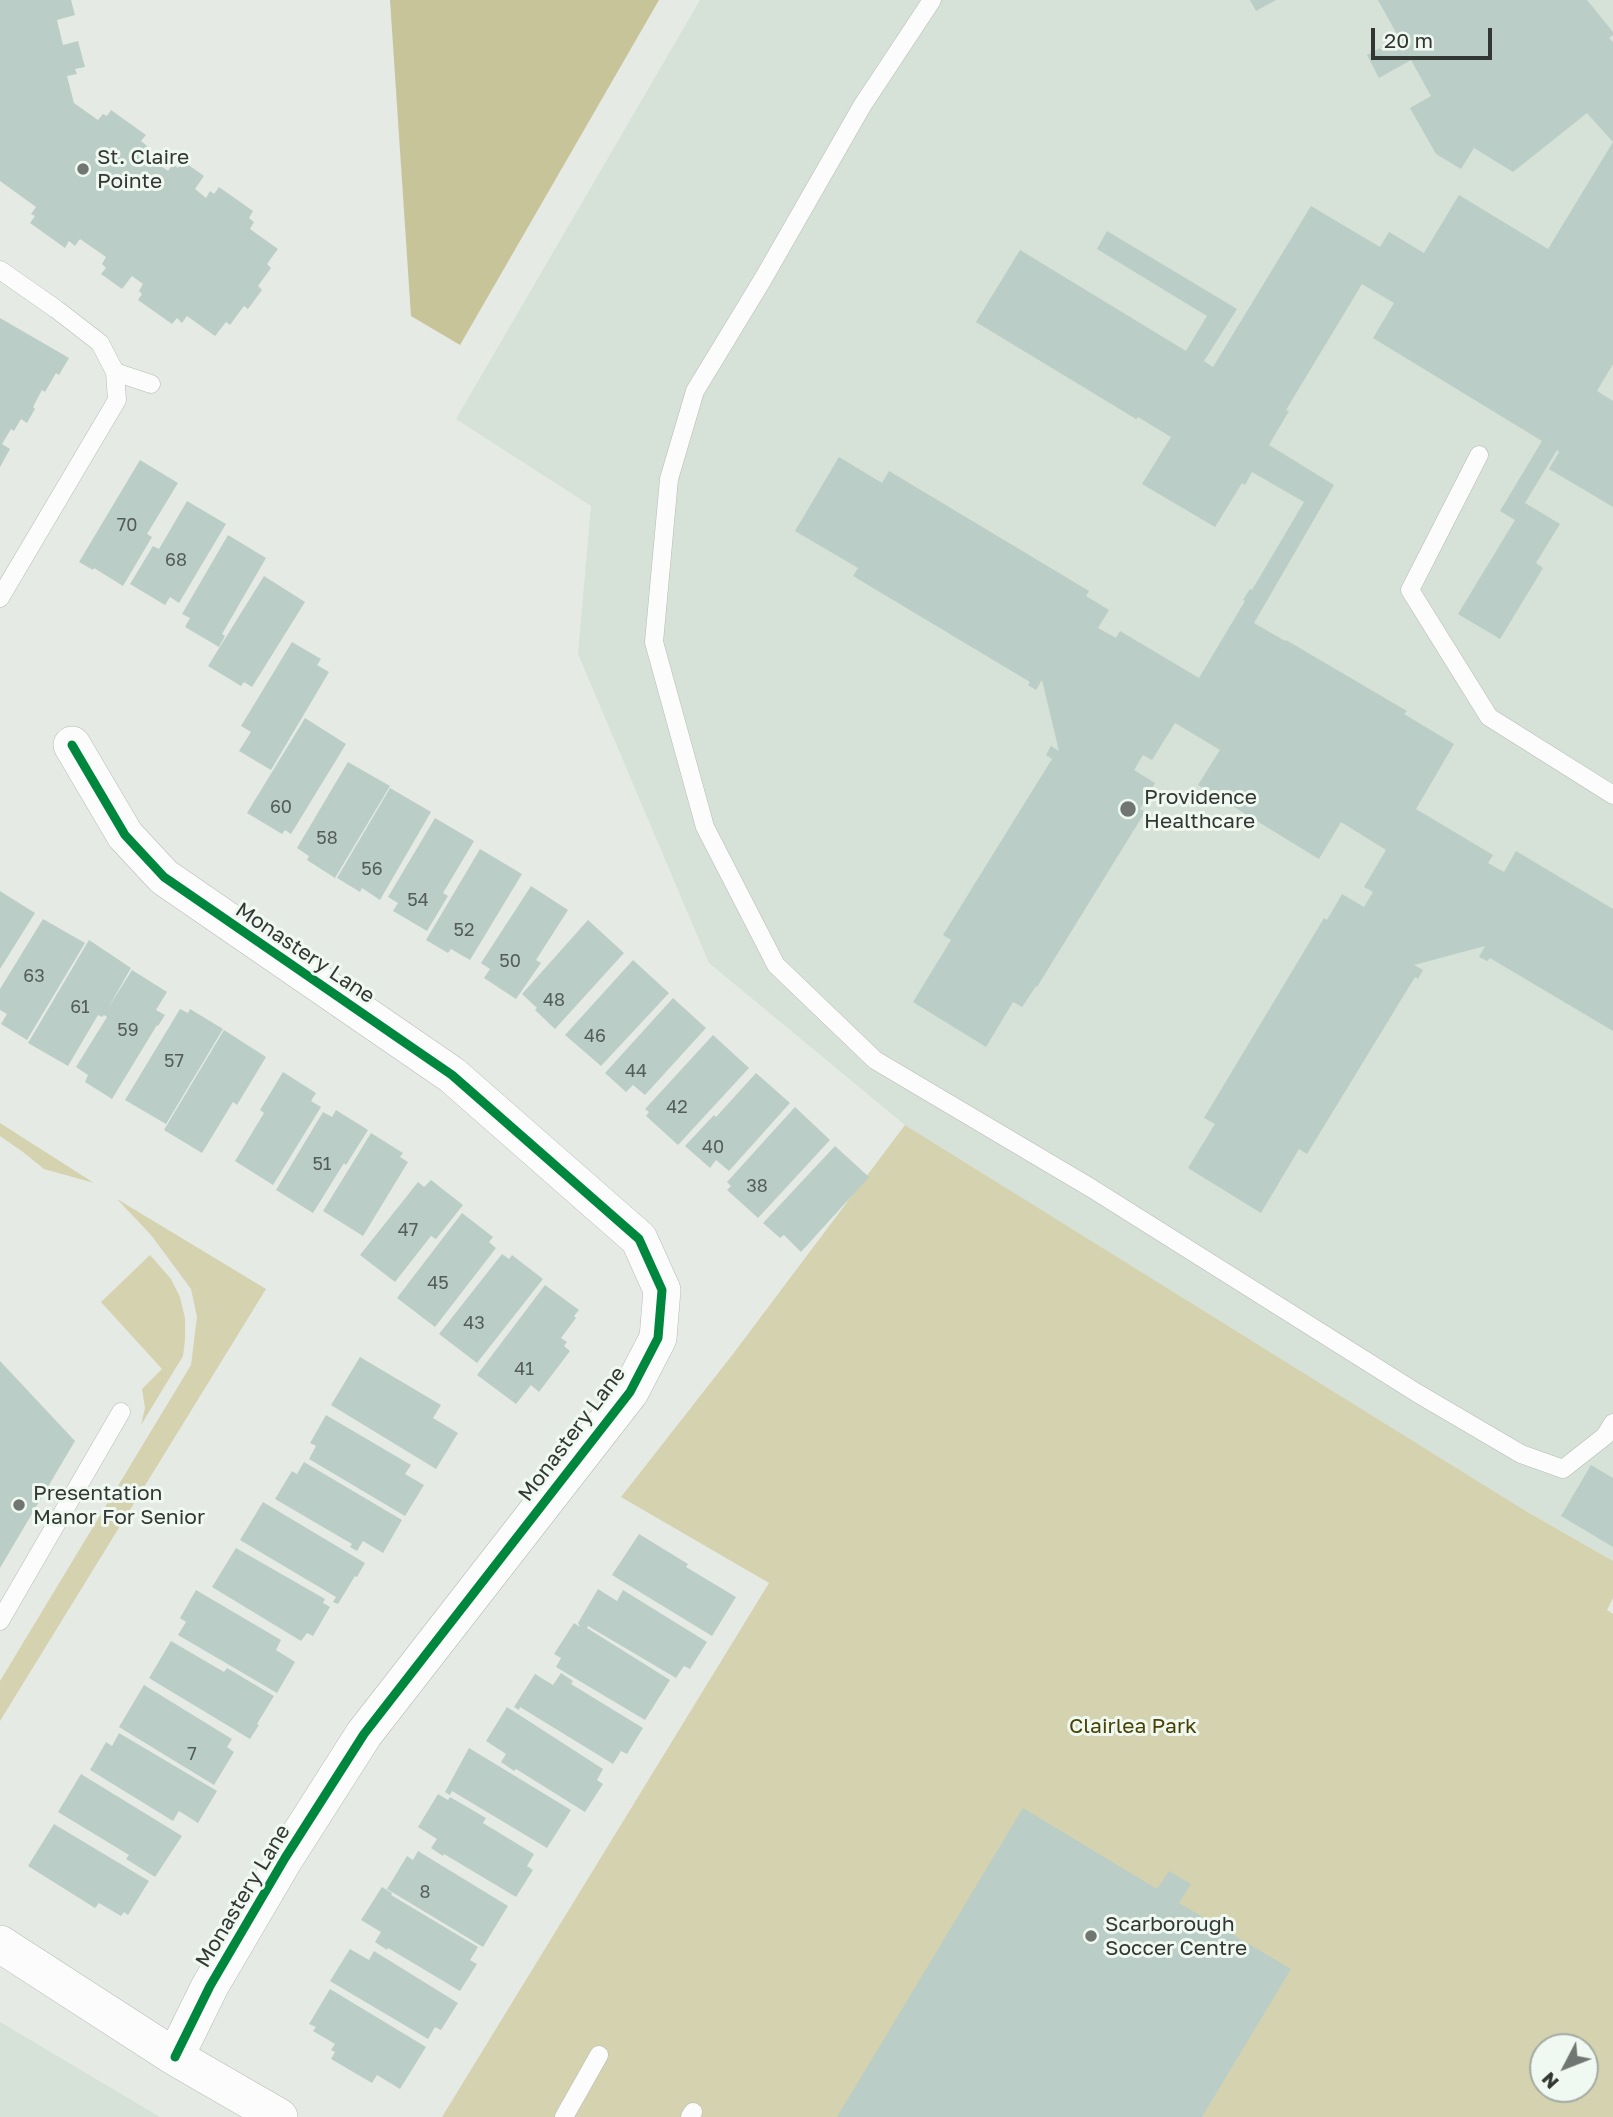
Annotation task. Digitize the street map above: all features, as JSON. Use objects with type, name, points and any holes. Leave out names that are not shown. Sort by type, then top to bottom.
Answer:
[{"type":"street","name":"Monastery Lane","points":[[72,745],[125,835],[164,877],[452,1075],[639,1239],[662,1290],[658,1338],[630,1392],[406,1678],[349,1757],[285,1858],[210,1986],[175,2057]]},
{"type":"street","points":[[0,1944],[175,2057],[279,2117]]},
{"type":"lane","points":[[932,0],[862,106],[695,391],[669,479],[654,642],[705,827],[776,965],[875,1060],[1091,1188],[1417,1393],[1521,1454],[1563,1469],[1605,1436],[1613,1423]]},
{"type":"lane","points":[[0,270],[100,343],[115,372],[117,400],[0,598]]},
{"type":"lane","points":[[115,372],[151,384]]},
{"type":"lane","points":[[1479,456],[1410,590],[1489,717],[1613,794]]},
{"type":"lane","points":[[0,1621],[121,1412]]},
{"type":"lane","points":[[564,2117],[599,2055]]},
{"type":"shaded area","points":[[390,0],[659,0],[460,345],[411,316]]},
{"type":"shaded area","name":"Providence Healthcare","points":[[700,0],[1613,0],[1613,1561],[1524,1510],[905,1125],[709,963],[578,654],[591,506],[456,419]]},
{"type":"shaded area","points":[[0,2022],[160,2117],[0,2117]]},
{"type":"green space","points":[[0,1123],[94,1183],[44,1169],[0,1136]]},
{"type":"green space","name":"Clairlea Park","points":[[905,1125],[1524,1510],[1613,1561],[1613,1598],[1607,1610],[1613,1614],[1613,2117],[442,2117],[769,1583],[621,1497],[733,1354]]},
{"type":"green space","points":[[117,1199],[266,1289],[0,1721],[0,1681],[191,1365],[197,1317],[191,1289],[151,1235]]},
{"type":"green space","points":[[150,1255],[171,1279],[180,1297],[185,1318],[185,1340],[183,1356],[141,1425],[145,1408],[142,1389],[162,1369],[101,1302]]},
{"type":"building","name":"St. Claire Pointe","points":[[0,0],[71,0],[75,15],[57,20],[63,45],[78,41],[85,67],[75,69],[77,74],[67,76],[74,103],[98,120],[103,114],[107,116],[111,110],[146,135],[141,141],[147,146],[142,152],[168,171],[173,164],[178,168],[183,161],[204,176],[195,189],[206,198],[210,191],[214,194],[219,187],[253,211],[249,218],[254,222],[250,229],[278,249],[267,264],[271,268],[258,286],[262,290],[248,309],[244,306],[230,325],[226,322],[215,336],[187,316],[182,323],[177,318],[172,324],[138,300],[143,284],[132,276],[122,289],[101,274],[106,268],[102,264],[106,257],[80,239],[75,246],[69,241],[65,248],[30,223],[35,216],[31,214],[36,207],[0,181]]},
{"type":"building","points":[[1250,0],[1276,0],[1256,11]]},
{"type":"building","points":[[1378,0],[1587,0],[1613,32],[1609,38],[1613,42],[1613,142],[1587,113],[1513,172],[1474,148],[1461,169],[1436,154],[1410,108],[1431,96],[1411,60],[1379,78],[1367,55],[1399,38]]},
{"type":"building","points":[[1613,142],[1613,364],[1597,391],[1613,401],[1613,507],[1549,469],[1559,452],[1557,450],[1525,503],[1560,524],[1536,563],[1543,568],[1500,639],[1458,614],[1515,520],[1500,511],[1542,441],[1373,338],[1394,303],[1362,284],[1286,410],[1289,411],[1269,445],[1334,485],[1254,623],[1407,711],[1404,714],[1454,744],[1416,809],[1493,855],[1488,863],[1504,872],[1516,851],[1613,909],[1613,1031],[1490,958],[1487,961],[1479,957],[1485,946],[1414,965],[1423,970],[1418,979],[1415,977],[1307,1154],[1299,1149],[1261,1213],[1188,1168],[1215,1124],[1204,1118],[1324,918],[1327,920],[1342,894],[1364,907],[1373,892],[1364,887],[1386,850],[1341,822],[1319,859],[1198,785],[1220,750],[1175,723],[1152,760],[1143,755],[1134,770],[1155,783],[1140,809],[1145,812],[1037,987],[1022,1007],[1013,1002],[986,1047],[913,1002],[951,940],[943,935],[1052,759],[1046,755],[1051,746],[1059,751],[1042,680],[1036,690],[1028,685],[1030,682],[853,576],[858,568],[795,531],[839,457],[882,483],[889,471],[1089,591],[1086,596],[1109,610],[1098,628],[1116,638],[1120,631],[1199,678],[1245,601],[1243,600],[1250,589],[1252,590],[1304,502],[1252,472],[1245,485],[1242,483],[1215,527],[1142,484],[1171,437],[1138,417],[1136,419],[976,322],[1020,250],[1186,351],[1207,316],[1097,249],[1107,231],[1237,309],[1204,361],[1213,367],[1311,206],[1380,247],[1389,232],[1424,253],[1459,195],[1548,249]]},
{"type":"building","points":[[0,318],[69,358],[45,392],[42,390],[27,423],[21,419],[14,431],[11,429],[2,444],[10,449],[0,467]]},
{"type":"building","points":[[140,460],[178,483],[147,534],[152,537],[123,586],[79,562]]},
{"type":"building","points":[[187,501],[226,524],[179,603],[170,597],[165,605],[130,584],[153,546],[159,549]]},
{"type":"building","points":[[228,535],[266,558],[222,634],[225,636],[219,647],[185,627],[190,618],[182,614]]},
{"type":"building","points":[[264,576],[305,602],[252,687],[244,682],[241,686],[208,666]]},
{"type":"building","points":[[292,642],[321,659],[317,665],[329,672],[271,770],[239,751],[251,732],[241,726]]},
{"type":"building","points":[[305,718],[346,744],[291,834],[285,830],[282,834],[247,813]]},
{"type":"building","points":[[348,762],[390,786],[335,878],[307,860],[309,856],[297,848]]},
{"type":"building","points":[[390,788],[431,812],[380,900],[362,888],[360,892],[337,878]]},
{"type":"building","points":[[435,818],[474,841],[443,893],[448,896],[427,931],[393,911],[398,903],[388,897]]},
{"type":"building","points":[[480,849],[522,874],[470,960],[451,949],[448,953],[426,940]]},
{"type":"building","points":[[531,886],[568,910],[536,960],[541,963],[516,999],[484,978],[490,969],[481,963]]},
{"type":"building","points":[[0,891],[35,913],[0,969]]},
{"type":"building","points":[[43,919],[85,943],[27,1040],[1,1024],[7,1014],[0,1010],[0,989]]},
{"type":"building","points":[[588,920],[624,953],[555,1029],[522,994]]},
{"type":"building","points":[[89,940],[131,968],[108,1008],[132,970],[167,992],[156,1010],[165,1015],[112,1099],[85,1082],[88,1075],[76,1067],[107,1017],[104,1015],[98,1015],[68,1066],[28,1043]]},
{"type":"building","points":[[633,960],[669,993],[601,1066],[565,1035]]},
{"type":"building","points":[[673,998],[706,1028],[645,1095],[633,1085],[626,1092],[605,1073]]},
{"type":"building","points":[[180,1009],[188,1013],[190,1009],[223,1029],[166,1124],[125,1100]]},
{"type":"building","points":[[224,1030],[266,1057],[237,1105],[233,1102],[202,1153],[164,1130]]},
{"type":"building","points":[[713,1035],[749,1068],[678,1145],[646,1116],[649,1112],[645,1109]]},
{"type":"building","points":[[283,1072],[316,1093],[311,1101],[321,1107],[273,1185],[235,1161],[264,1113],[260,1110]]},
{"type":"building","points":[[756,1073],[790,1103],[729,1171],[716,1160],[710,1168],[685,1146]]},
{"type":"building","points":[[795,1107],[830,1140],[758,1218],[727,1190],[731,1186],[727,1182]]},
{"type":"building","points":[[336,1110],[368,1130],[313,1213],[276,1190],[323,1112],[332,1117]]},
{"type":"building","points":[[371,1133],[403,1153],[400,1157],[408,1162],[363,1236],[323,1211]]},
{"type":"building","points":[[835,1146],[869,1177],[801,1252],[784,1235],[780,1238],[763,1223]]},
{"type":"building","points":[[431,1180],[463,1205],[436,1239],[431,1236],[395,1282],[360,1255],[418,1182],[424,1187]]},
{"type":"building","points":[[462,1213],[493,1237],[489,1242],[496,1248],[435,1327],[397,1298]]},
{"type":"building","points":[[502,1254],[509,1259],[512,1255],[543,1279],[477,1363],[439,1334]]},
{"type":"building","points":[[545,1285],[579,1310],[561,1338],[567,1342],[564,1346],[570,1351],[539,1392],[531,1385],[516,1404],[477,1375]]},
{"type":"building","points":[[360,1357],[441,1405],[433,1418],[458,1433],[436,1469],[331,1405]]},
{"type":"building","name":"Presentation Manor For Senior","points":[[0,1361],[75,1441],[0,1568]]},
{"type":"building","points":[[326,1415],[411,1465],[405,1474],[424,1485],[405,1516],[309,1459],[316,1446],[310,1443]]},
{"type":"building","points":[[304,1462],[402,1520],[383,1553],[363,1541],[357,1551],[350,1547],[352,1544],[275,1499],[292,1471],[297,1474]]},
{"type":"building","points":[[1591,1465],[1613,1478],[1613,1547],[1561,1516]]},
{"type":"building","points":[[263,1502],[365,1563],[338,1604],[333,1602],[336,1597],[240,1540]]},
{"type":"building","points":[[639,1534],[736,1597],[712,1636],[612,1575]]},
{"type":"building","points":[[236,1548],[325,1599],[323,1603],[330,1607],[313,1636],[307,1633],[301,1641],[212,1587]]},
{"type":"building","points":[[598,1589],[617,1601],[623,1590],[707,1642],[690,1669],[684,1666],[676,1678],[588,1626],[587,1628],[670,1680],[645,1720],[556,1667],[561,1658],[554,1654],[574,1623],[580,1627],[578,1623]]},
{"type":"building","points":[[196,1590],[281,1640],[276,1650],[295,1662],[277,1693],[178,1635],[186,1622],[180,1618]]},
{"type":"building","points":[[171,1641],[224,1672],[227,1668],[274,1696],[250,1739],[149,1678]]},
{"type":"building","points":[[561,1673],[573,1681],[571,1684],[643,1728],[627,1754],[621,1751],[613,1764],[520,1707],[519,1710],[514,1707],[535,1674],[553,1685]]},
{"type":"building","points":[[144,1685],[232,1739],[227,1747],[234,1752],[214,1785],[119,1727]]},
{"type":"building","points":[[507,1707],[603,1769],[597,1780],[603,1784],[585,1812],[501,1762],[506,1754],[486,1741]]},
{"type":"building","points":[[119,1733],[217,1791],[198,1823],[179,1811],[173,1821],[90,1770],[106,1742],[112,1746]]},
{"type":"building","points":[[469,1748],[571,1810],[547,1848],[452,1791],[450,1795],[445,1792]]},
{"type":"building","points":[[81,1774],[182,1836],[155,1877],[126,1859],[129,1855],[58,1812]]},
{"type":"building","points":[[438,1794],[448,1800],[450,1797],[486,1818],[483,1823],[534,1854],[527,1866],[533,1870],[516,1897],[431,1848],[437,1839],[418,1827]]},
{"type":"building","name":"Scarborough Soccer Centre","points":[[1023,1808],[1157,1889],[1169,1871],[1191,1884],[1179,1903],[1291,1969],[1202,2117],[837,2117]]},
{"type":"building","points":[[54,1824],[149,1881],[128,1915],[124,1912],[121,1916],[99,1903],[95,1908],[28,1866]]},
{"type":"building","points":[[418,1851],[508,1906],[483,1947],[387,1889],[407,1856],[413,1860]]},
{"type":"building","points":[[382,1887],[478,1947],[470,1960],[477,1964],[460,1991],[375,1942],[381,1932],[361,1920]]},
{"type":"building","points":[[350,1949],[369,1960],[374,1951],[458,2003],[441,2030],[435,2027],[428,2039],[330,1981]]},
{"type":"building","points":[[330,1989],[426,2047],[400,2089],[377,2075],[372,2083],[331,2059],[335,2052],[331,2050],[335,2044],[313,2031],[316,2027],[309,2024]]},
{"type":"cycle path","points":[[72,745],[125,835],[164,877],[452,1075],[639,1239],[662,1290],[658,1338],[630,1392],[364,1734],[285,1858],[210,1986],[175,2057]]},
{"type":"place","name":"St. Claire Pointe","points":[[83,169]]},
{"type":"place","name":"Providence Healthcare","points":[[1128,809]]},
{"type":"place","name":"Presentation Manor For Senior","points":[[19,1505]]},
{"type":"place","name":"Scarborough Soccer Centre","points":[[1091,1936]]}]
